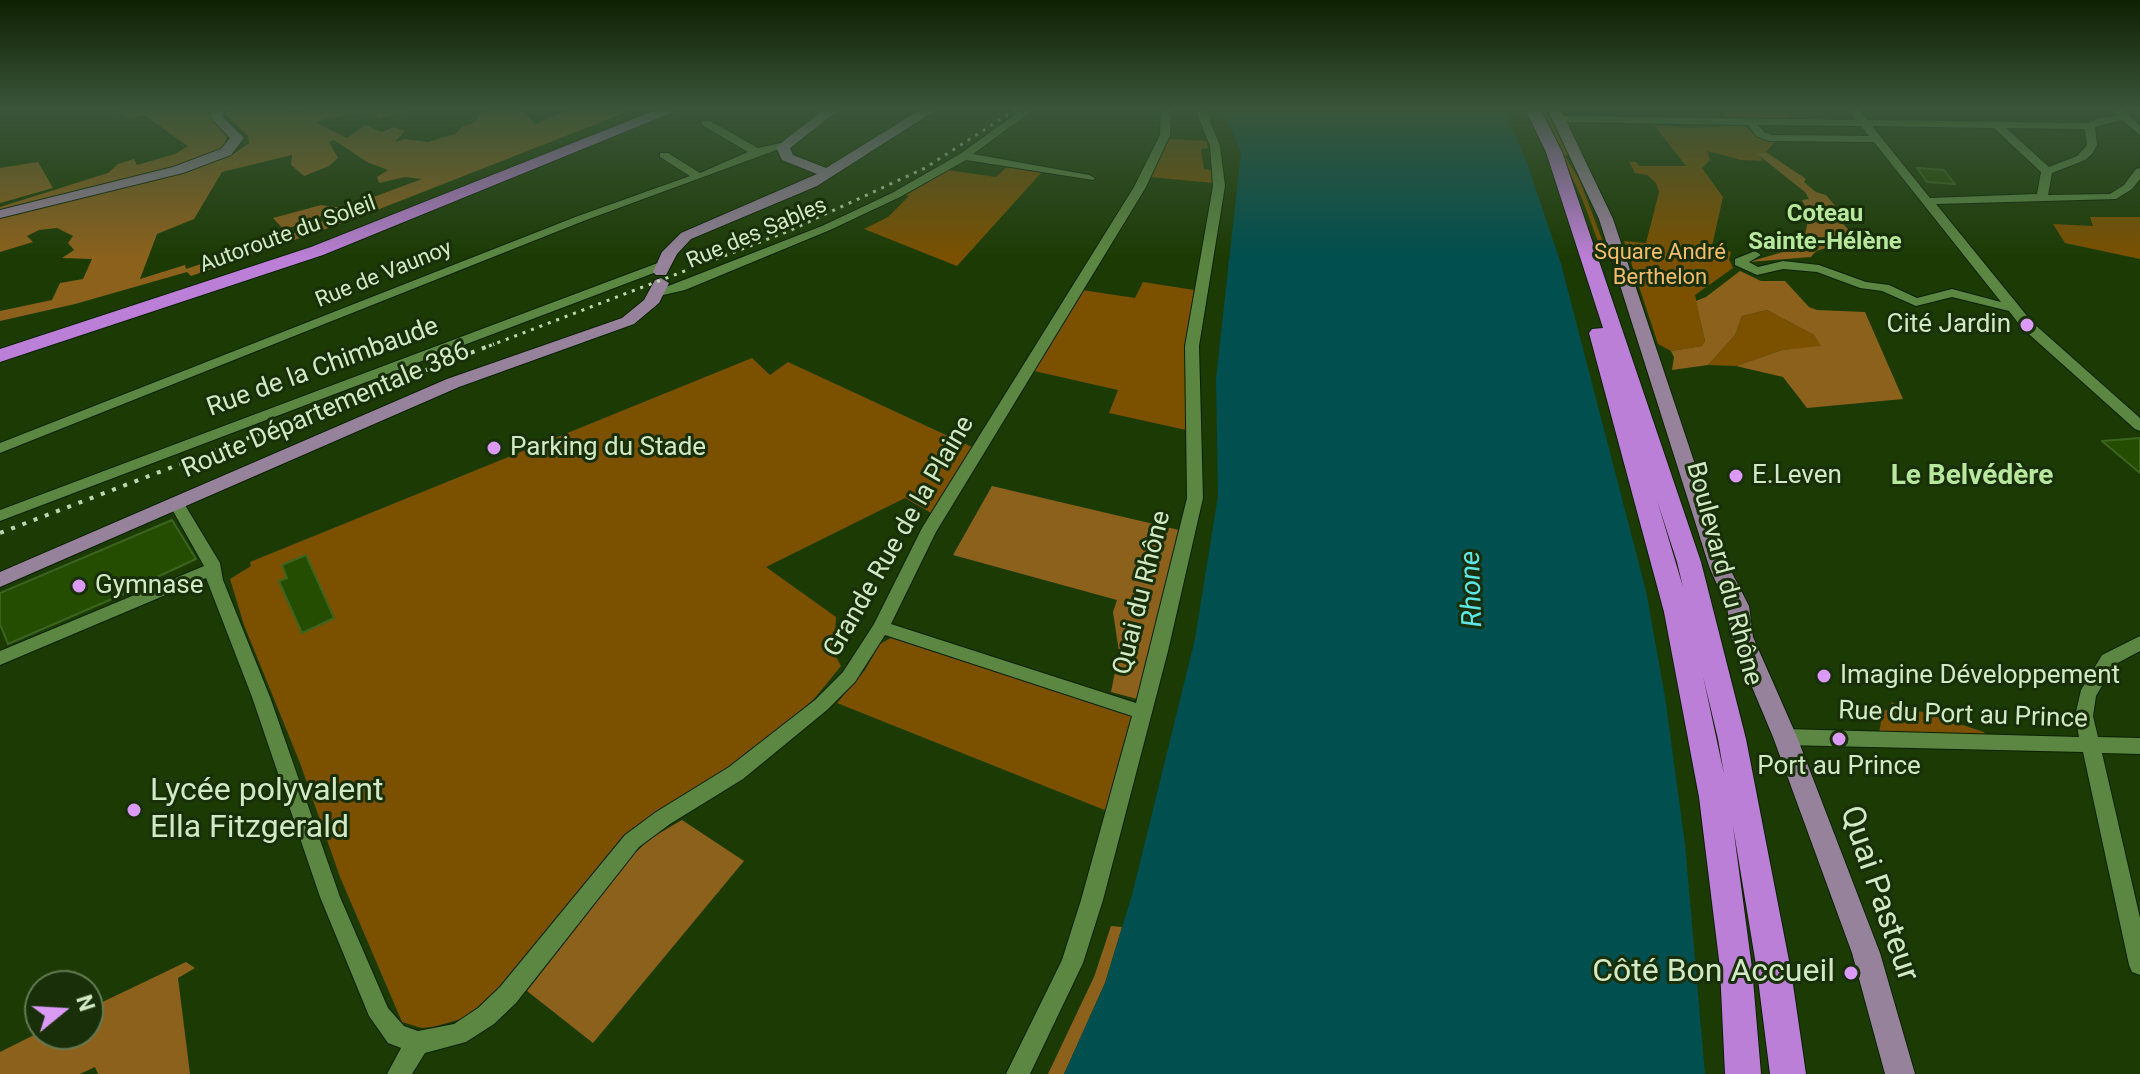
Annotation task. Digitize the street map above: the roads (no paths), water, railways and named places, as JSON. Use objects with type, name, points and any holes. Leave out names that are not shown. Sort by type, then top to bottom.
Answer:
[{"type":"highway","name":"Autoroute du Soleil","points":[[0,345],[306,245],[527,158]]},
{"type":"highway","name":"Autoroute du Soleil","points":[[0,356],[317,251],[550,158]]},
{"type":"highway","name":"Boulevard du Rhône","points":[[1540,158],[1565,220],[1639,468],[1677,612],[1714,797],[1736,968],[1743,1074]]},
{"type":"highway","name":"Boulevard du Rhône","points":[[1556,158],[1689,562],[1732,739],[1774,971],[1788,1074]]},
{"type":"main road","points":[[0,214],[188,167],[210,158]]},
{"type":"main road","points":[[790,158],[829,174]]},
{"type":"main road","name":"Route Départementale 386","points":[[0,580],[453,383],[628,321],[641,313],[675,246],[694,231],[829,174],[854,158]]},
{"type":"main road","name":"Quai Pasteur","points":[[1578,158],[1606,219],[1720,569],[1738,606],[1742,637],[1785,737],[1866,953],[1900,1074]]},
{"type":"street","points":[[669,158],[699,177]]},
{"type":"street","name":"Rue de Vaunoy","points":[[0,448],[742,158]]},
{"type":"street","name":"Rue des Sables","points":[[661,278],[681,287],[826,228],[915,185],[960,158]]},
{"type":"street","points":[[976,158],[1089,178]]},
{"type":"street","name":"Grande Rue de la Plaine","points":[[418,1043],[458,1034],[486,1016],[526,974],[632,841],[655,823],[736,773],[821,705],[849,677],[881,627],[928,532],[1140,187],[1154,158]]},
{"type":"street","name":"Quai du Rhône","points":[[1018,1074],[1072,963],[1092,900],[1196,491],[1192,346],[1219,186],[1216,158]]},
{"type":"street","points":[[1892,158],[2041,340],[2140,426]]},
{"type":"street","points":[[2033,158],[2047,171]]},
{"type":"street","points":[[2047,171],[2081,158]]},
{"type":"street","points":[[2039,199],[2043,194],[2047,171]]},
{"type":"street","points":[[1926,201],[2112,197],[2128,187],[2140,171]]},
{"type":"street","points":[[1755,255],[1739,262],[1757,271],[1783,265],[1819,269],[1864,285],[1885,288],[1916,302],[1952,293],[2017,310]]},
{"type":"street","name":"Rue de la Chimbaude","points":[[0,516],[661,278]]},
{"type":"street","points":[[177,504],[213,569],[330,897],[380,1016],[396,1035],[418,1043],[399,1074]]},
{"type":"street","points":[[0,658],[213,569]]},
{"type":"street","points":[[881,627],[1142,712]]},
{"type":"street","points":[[2140,643],[2108,660],[2087,695],[2084,716],[2088,745],[2133,901],[2140,965]]},
{"type":"street","name":"Rue du Port au Prince","points":[[1785,737],[2140,746]]},
{"type":"water","name":"Rhone","points":[[1240,158],[1525,158],[1561,264],[1646,591],[1665,697],[1685,844],[1705,1074],[1064,1074],[1105,983],[1132,895],[1195,639],[1218,496],[1216,379]]},
{"type":"railway","points":[[489,346],[789,231],[940,158]]},
{"type":"railway","points":[[0,533],[494,344]]},
{"type":"place","name":"Cité Jardin","points":[[2027,325]]},
{"type":"place","name":"Parking du Stade","points":[[494,448]]},
{"type":"place","name":"E.Leven","points":[[1736,476]]},
{"type":"place","name":"Gymnase","points":[[79,586]]},
{"type":"place","name":"Imagine Développement","points":[[1824,676]]},
{"type":"place","name":"Port au Prince","points":[[1839,739]]},
{"type":"place","name":"Lycée polyvalent Ella Fitzgerald","points":[[134,810]]},
{"type":"place","name":"Côté Bon Accueil","points":[[1851,973]]},
{"type":"district","name":"Coteau Sainte-Hélène","points":[[1825,229]]},
{"type":"district","name":"Le Belvédère","points":[[1972,477]]},
{"type":"park label","name":"Square André Berthelon","points":[[1660,266]]}]
